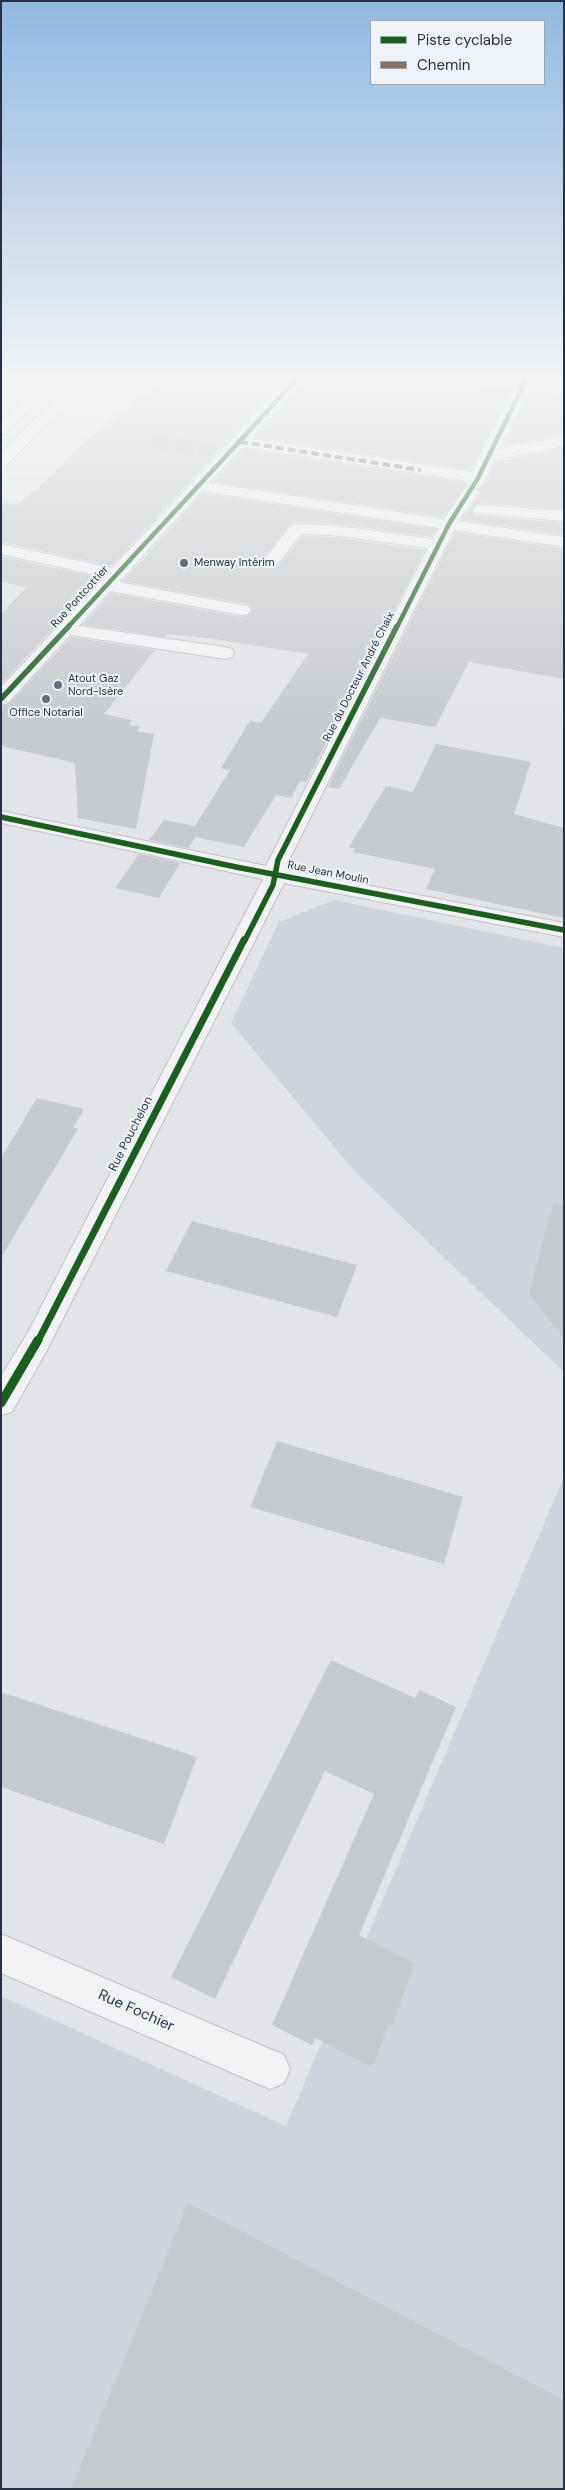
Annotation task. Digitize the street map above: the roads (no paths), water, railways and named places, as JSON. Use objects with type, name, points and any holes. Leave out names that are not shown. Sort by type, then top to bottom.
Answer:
[{"type":"street","name":"Rue Pontcottier","points":[[1,699],[191,494]]},
{"type":"street","points":[[283,494],[449,524],[564,542]]},
{"type":"street","name":"Rue du Docteur André Chaix","points":[[275,874],[278,860],[465,494]]},
{"type":"street","points":[[467,494],[481,510],[564,523]]},
{"type":"street","points":[[481,510],[564,516]]},
{"type":"street","points":[[272,560],[296,529],[332,530],[439,545]]},
{"type":"street","points":[[1,549],[110,580],[242,610]]},
{"type":"street","points":[[66,629],[225,653]]},
{"type":"street","name":"Rue Jean Moulin","points":[[1,817],[275,874],[564,930]]},
{"type":"street","name":"Rue Pouchelon","points":[[2,1401],[36,1344],[273,885],[275,874]]},
{"type":"street","name":"Rue Fochier","points":[[1,1953],[270,2069]]},
{"type":"place","name":"Menway Intérim","points":[[184,563]]},
{"type":"place","name":"Atout Gaz Nord-Isère","points":[[58,685]]},
{"type":"place","name":"Office Notarial","points":[[46,699]]}]
